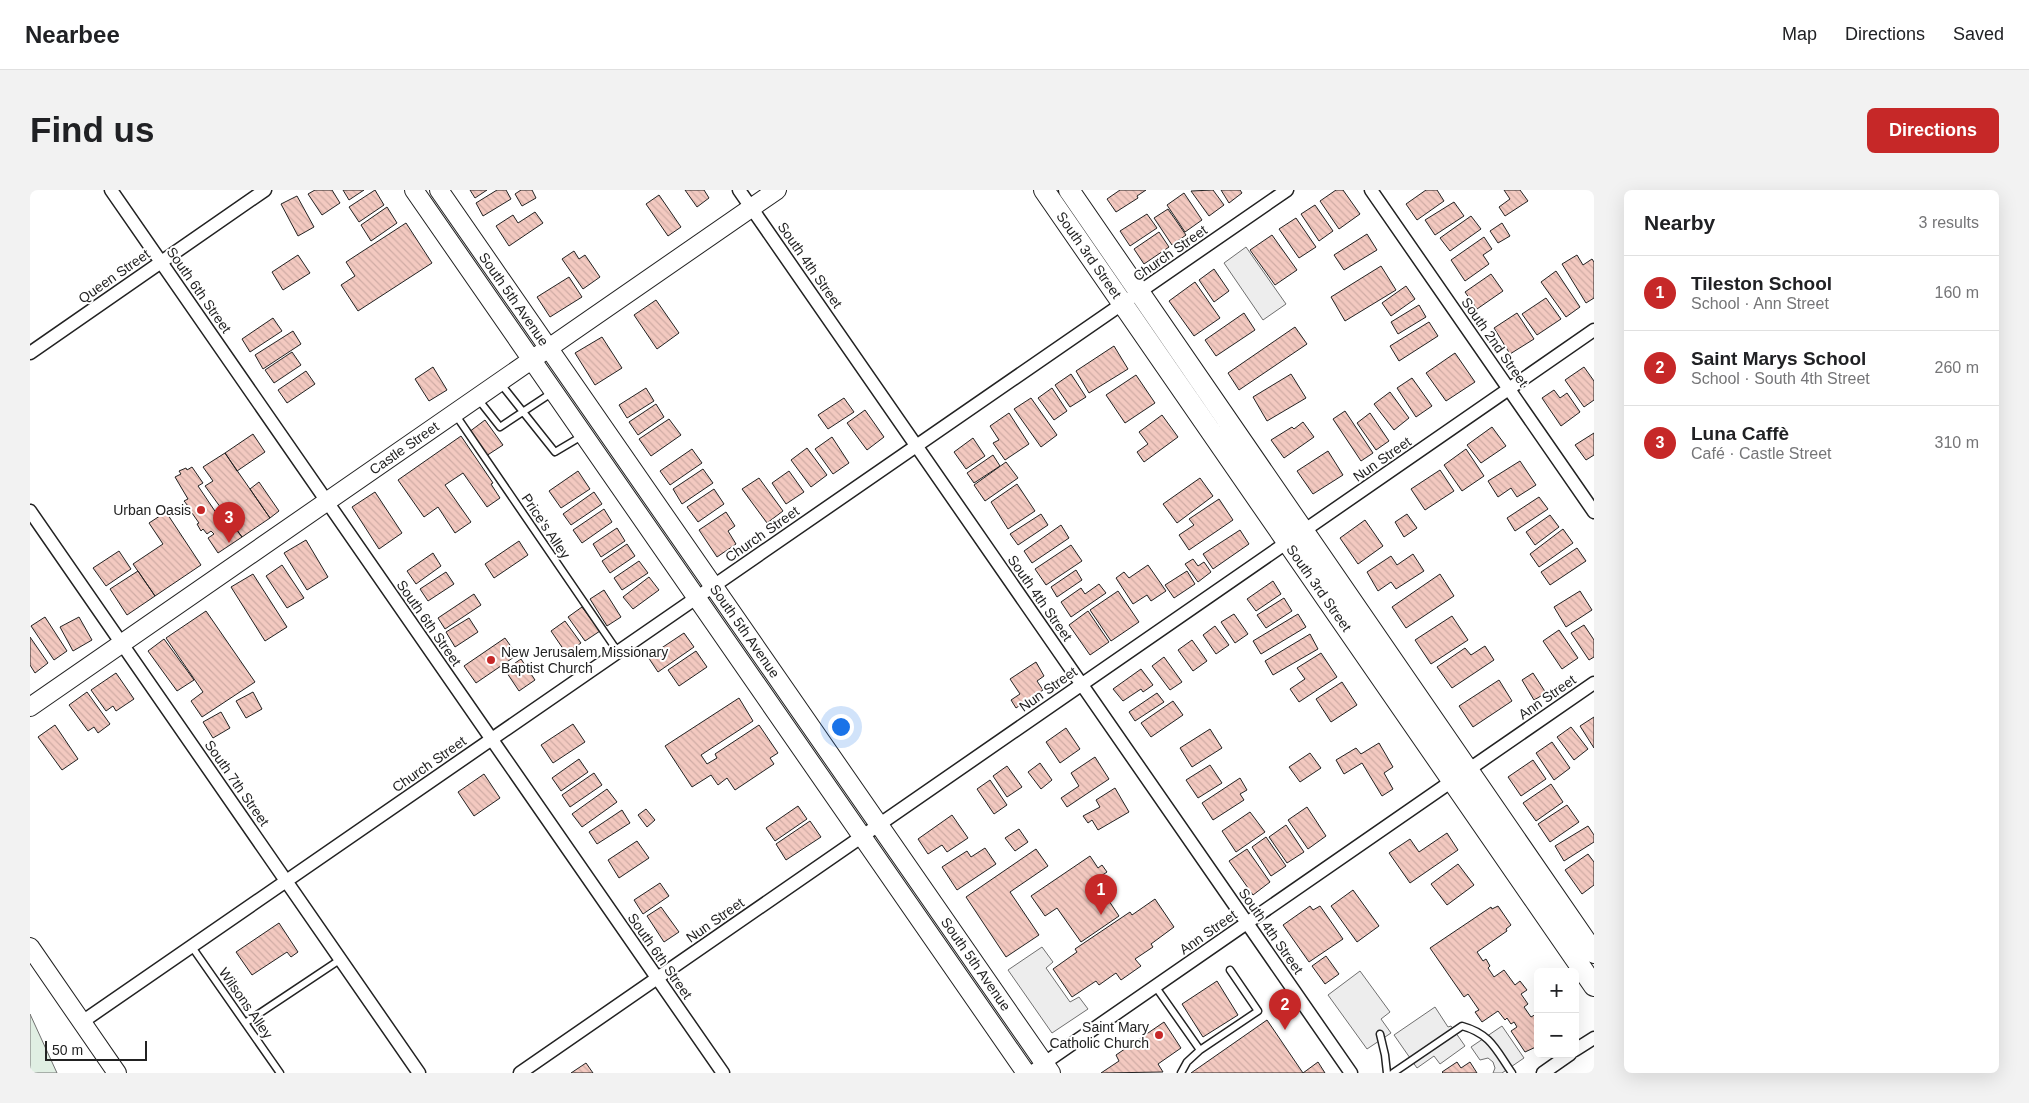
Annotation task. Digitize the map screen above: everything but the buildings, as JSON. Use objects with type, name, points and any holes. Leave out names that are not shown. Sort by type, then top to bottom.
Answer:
[{"type":"main road","name":"South 3rd Street","points":[[1044,190],[1123,303],[1295,537],[1460,775],[1594,953]]},
{"type":"main road","name":"South 3rd Street","points":[[1069,190],[1140,292],[1295,537]]},
{"type":"main road","name":"South 3rd Street","points":[[1460,775],[1594,986]]},
{"type":"street","name":"South 6th Street","points":[[111,190],[722,1073]]},
{"type":"street","name":"Queen Street","points":[[30,353],[265,190]]},
{"type":"street","name":"South 5th Avenue","points":[[414,190],[1026,1073]]},
{"type":"street","name":"South 4th Street","points":[[739,190],[1351,1073]]},
{"type":"street","name":"Castle Street","points":[[30,706],[777,190]]},
{"type":"street","name":"Church Street","points":[[82,1022],[1287,190]]},
{"type":"street","name":"South 2nd Street","points":[[1371,190],[1594,512]]},
{"type":"street","name":"South 5th Avenue","points":[[444,192],[548,348],[879,825],[1041,1070]]},
{"type":"street","name":"Nun Street","points":[[520,1073],[1594,330]]},
{"type":"street","name":"South 7th Street","points":[[30,511],[419,1073]]},
{"type":"street","name":"Ann Street","points":[[1041,1070],[1155,986],[1594,683]]},
{"type":"street","points":[[30,947],[117,1073]]},
{"type":"street","points":[[1579,1047],[1594,1038]]},
{"type":"street","points":[[1542,1073],[1564,1058]]},
{"type":"lane","points":[[500,382],[555,452],[584,435]]},
{"type":"lane","points":[[477,398],[500,427],[554,391]]},
{"type":"lane","name":"Price's Alley","points":[[454,413],[618,652]]},
{"type":"lane","name":"Wilsons Alley","points":[[192,947],[280,1073]]},
{"type":"lane","points":[[245,1022],[341,959]]},
{"type":"lane","points":[[1181,1073],[1187,1062],[1200,1050],[1258,1011],[1230,970]]},
{"type":"lane","points":[[1155,986],[1200,1050]]},
{"type":"lane","points":[[1393,1073],[1462,1026],[1478,1031],[1485,1036],[1512,1073]]},
{"type":"lane","points":[[1380,1034],[1387,1073]]},
{"type":"green space","points":[[30,1014],[57,1073],[30,1073]]},
{"type":"shaded area","points":[[1246,247],[1286,304],[1263,320],[1224,263]]},
{"type":"shaded area","points":[[1042,947],[1053,962],[1046,968],[1070,1002],[1079,997],[1088,1009],[1052,1033],[1008,970]]},
{"type":"shaded area","points":[[1360,971],[1390,1012],[1381,1019],[1391,1033],[1367,1049],[1328,995]]},
{"type":"shaded area","points":[[1435,1007],[1448,1027],[1451,1026],[1465,1046],[1440,1064],[1434,1056],[1417,1068],[1394,1035]]},
{"type":"shaded area","points":[[1502,1026],[1524,1058],[1502,1073],[1493,1073],[1495,1068],[1493,1062],[1488,1058],[1480,1060],[1471,1047]]},
{"type":"place","name":"Urban Oasis","points":[[201,510]]},
{"type":"place","name":"Luna Caffè","points":[[229,543]]},
{"type":"place","name":"New Jerusalem Missionary Baptist Church","points":[[491,660]]},
{"type":"place","name":"Tileston School","points":[[1101,915]]},
{"type":"place","name":"Saint Marys School","points":[[1285,1030]]},
{"type":"place","name":"Saint Mary Catholic Church","points":[[1159,1035]]}]
